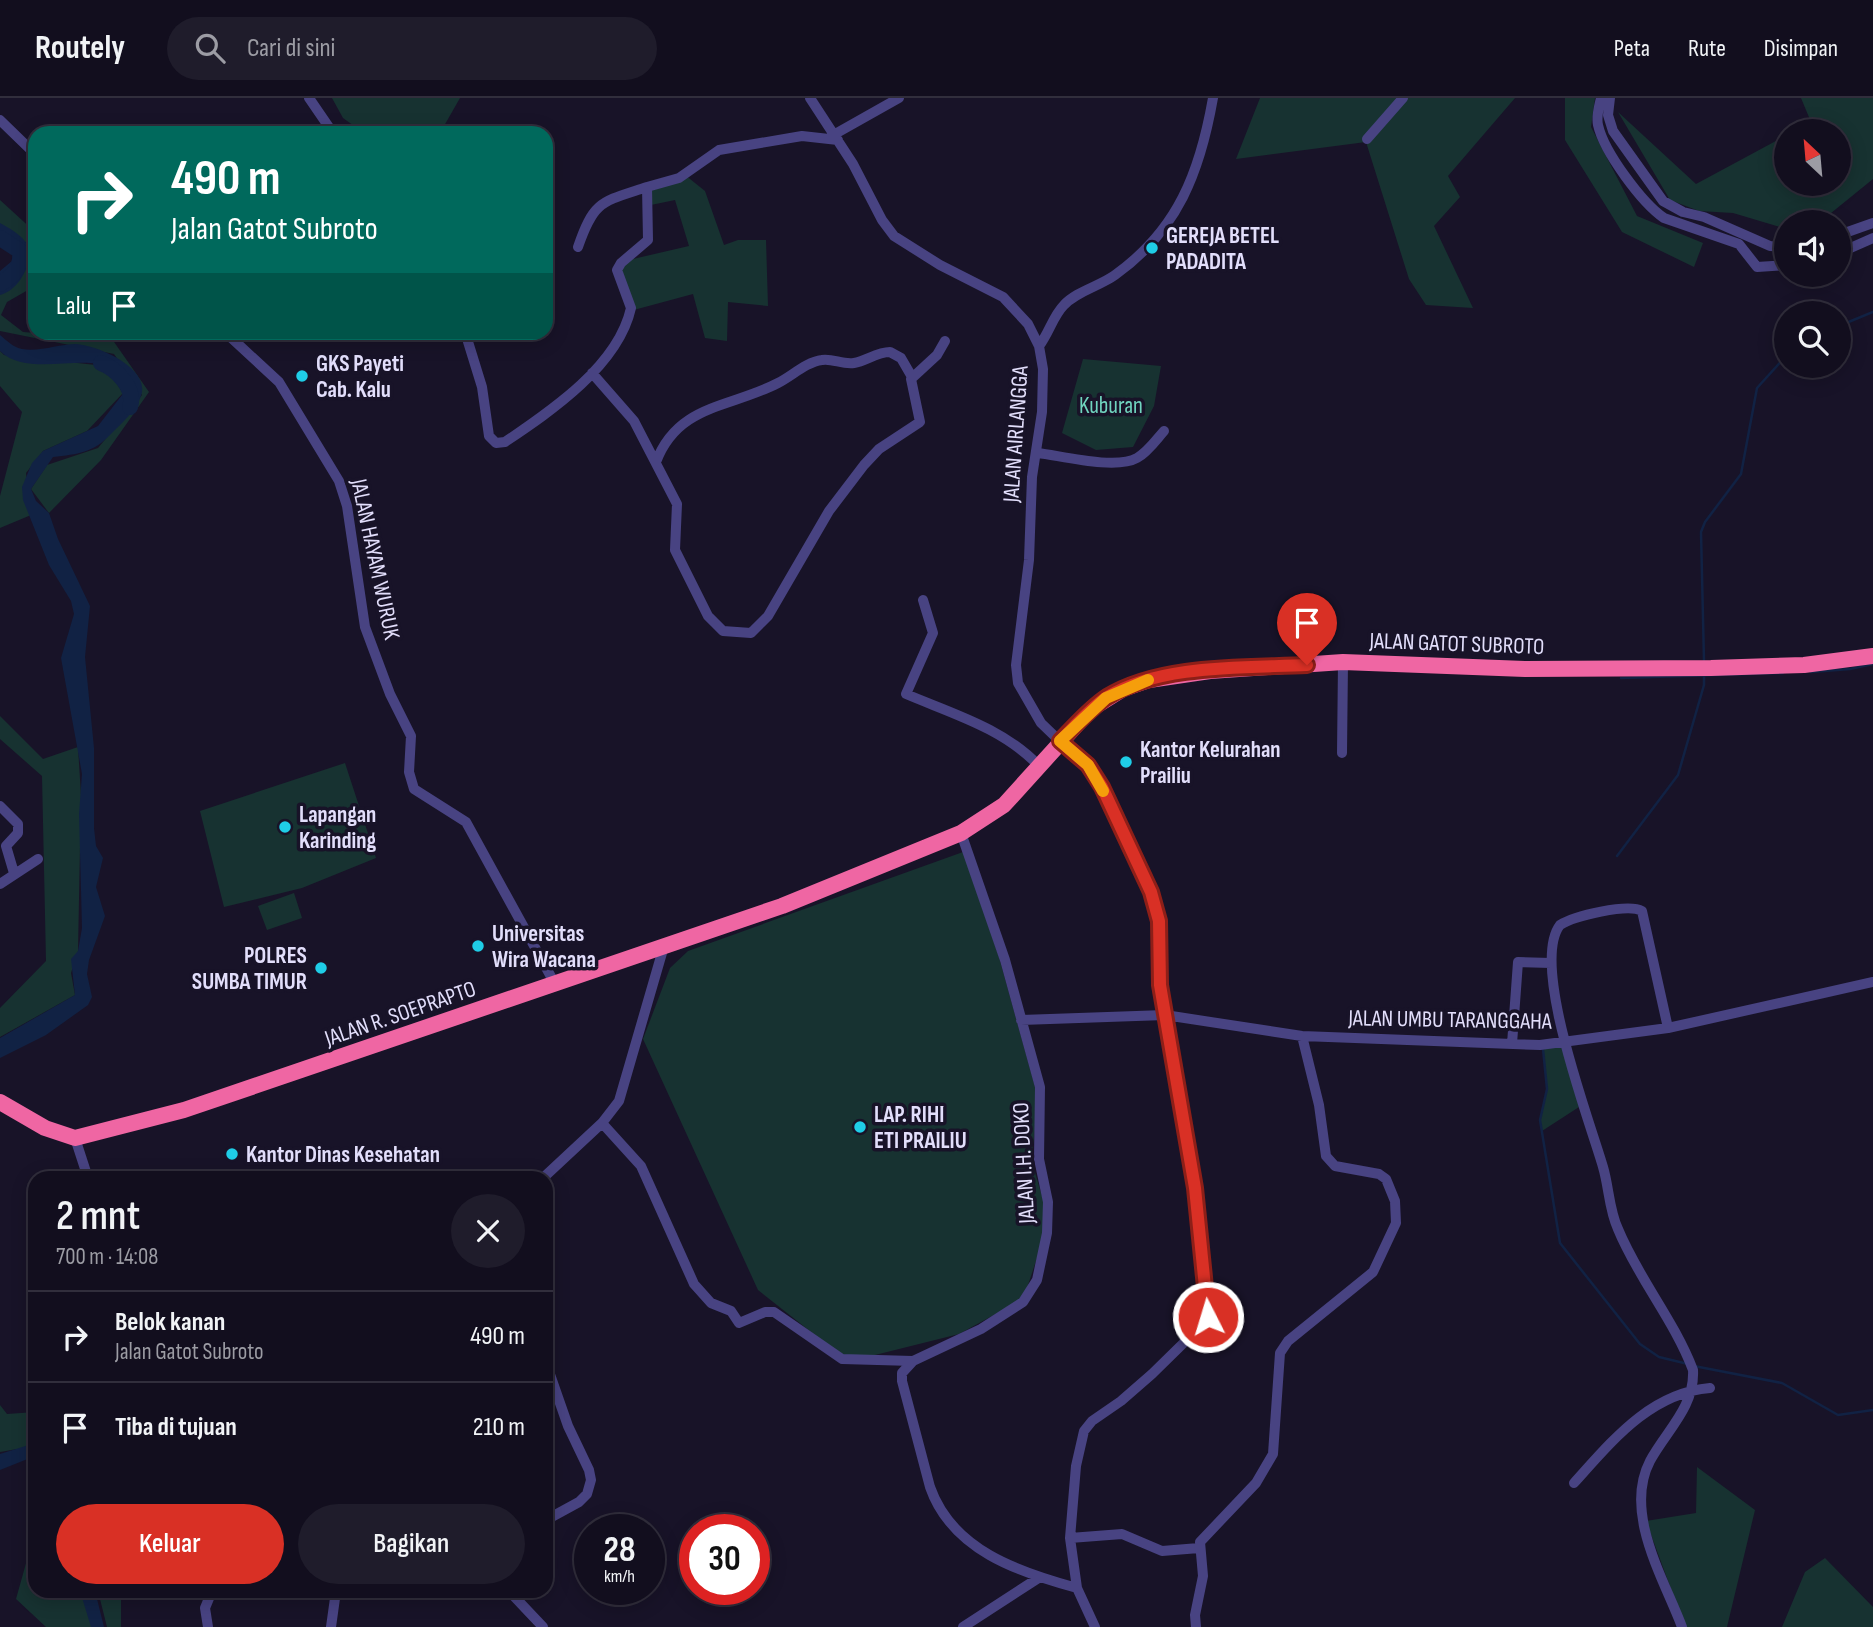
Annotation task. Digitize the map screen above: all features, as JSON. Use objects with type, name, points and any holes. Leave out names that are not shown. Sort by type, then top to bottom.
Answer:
[{"type":"highway","name":"JALAN GATOT SUBROTO","points":[[1060,741],[1106,698],[1149,680],[1210,671],[1343,662],[1525,669],[1704,668],[1814,664],[1873,656]]},
{"type":"highway","name":"JALAN R. SOEPRAPTO","points":[[75,1138],[184,1110],[782,906],[961,833],[1004,805],[1060,741]]},
{"type":"highway","points":[[0,1102],[5,1108],[45,1128],[75,1138]]},
{"type":"street","points":[[309,98],[328,126]]},
{"type":"street","points":[[810,98],[894,236],[940,265],[1003,297],[1028,324],[1039,346]]},
{"type":"street","points":[[578,247],[590,215],[599,205],[679,178],[719,150],[802,136],[836,137],[899,98]]},
{"type":"street","name":"JALAN AIRLANGGA","points":[[1070,1538],[1076,1466],[1084,1432],[1092,1420],[1121,1401],[1152,1374],[1209,1314],[1195,1188],[1160,985],[1159,921],[1151,892],[1093,773],[1035,716],[1023,695],[1017,674],[1018,637],[1029,560],[1032,477],[1038,453],[1044,381],[1039,346],[1064,305],[1116,275],[1163,233],[1175,217],[1196,167],[1213,98]]},
{"type":"street","points":[[1367,139],[1403,98]]},
{"type":"street","points":[[1601,98],[1598,123],[1602,135],[1628,179],[1654,211],[1664,218],[1739,244],[1757,267],[1774,266]]},
{"type":"street","points":[[1610,98],[1608,115],[1613,131],[1637,168],[1667,204],[1774,246]]},
{"type":"street","points":[[0,120],[28,147]]},
{"type":"street","points":[[467,340],[482,387],[489,436],[496,443],[505,442],[553,410],[592,373],[630,313],[631,303],[617,270],[621,263],[648,240],[647,187]]},
{"type":"street","points":[[1851,231],[1873,223]]},
{"type":"street","points":[[1851,248],[1873,238]]},
{"type":"street","name":"JALAN HAYAM WURUK","points":[[233,340],[288,394],[339,481],[347,506],[365,627],[390,694],[411,736],[410,772],[414,789],[466,822],[555,984]]},
{"type":"street","points":[[592,373],[634,421],[680,511],[675,550],[694,593],[708,616],[723,631],[751,633],[768,616],[829,510],[864,465],[878,449],[920,422],[910,385],[912,377],[934,358],[945,341]]},
{"type":"street","points":[[656,462],[663,443],[672,431],[715,405],[779,382],[815,362],[827,360],[848,364],[890,352],[901,358],[912,377]]},
{"type":"street","points":[[1038,453],[1098,461],[1130,462],[1144,454],[1164,431]]},
{"type":"street","points":[[923,600],[931,619],[933,633],[906,694],[994,730],[1024,750],[1039,766]]},
{"type":"street","points":[[1342,753],[1343,662]]},
{"type":"street","points":[[0,806],[19,827],[18,834],[6,846],[14,873]]},
{"type":"street","name":"JALAN I.H. DOKO","points":[[913,1361],[1008,1314],[1023,1302],[1037,1280],[1049,1216],[1039,1159],[1040,1087],[997,934],[961,833]]},
{"type":"street","points":[[0,884],[38,859]]},
{"type":"street","points":[[1668,1028],[1646,919],[1638,908],[1567,920],[1560,925],[1553,938],[1550,963],[1566,1043],[1609,1187],[1617,1227],[1693,1370],[1693,1389],[1648,1465],[1640,1512],[1682,1627]]},
{"type":"street","points":[[551,1171],[602,1123],[619,1101],[664,946]]},
{"type":"street","points":[[1512,1044],[1518,962],[1550,963]]},
{"type":"street","name":"JALAN UMBU TARANGGAHA","points":[[1021,1020],[1165,1015],[1302,1036],[1543,1045],[1668,1028],[1873,982]]},
{"type":"street","points":[[1196,1627],[1195,1615],[1203,1576],[1199,1548],[1204,1535],[1256,1483],[1273,1454],[1278,1360],[1284,1345],[1373,1272],[1396,1223],[1395,1201],[1385,1179],[1379,1174],[1335,1166],[1327,1159],[1319,1105],[1302,1036]]},
{"type":"street","points":[[602,1123],[641,1166],[694,1284],[711,1303],[729,1310],[739,1323],[765,1312],[774,1312],[842,1359],[913,1361]]},
{"type":"street","points":[[75,1138],[86,1171]]},
{"type":"street","points":[[913,1361],[902,1373],[902,1381],[934,1500],[963,1537],[992,1557],[1040,1577],[1077,1588]]},
{"type":"street","points":[[553,1383],[591,1480],[587,1494],[579,1502],[553,1516]]},
{"type":"street","points":[[1574,1483],[1637,1417],[1663,1401],[1693,1389],[1710,1388]]},
{"type":"street","points":[[1095,1627],[1077,1588],[1070,1538],[1122,1534],[1162,1552],[1199,1548]]},
{"type":"street","points":[[963,1627],[1040,1577]]},
{"type":"street","points":[[208,1627],[205,1608],[209,1598]]},
{"type":"street","points":[[331,1627],[336,1598]]},
{"type":"street","points":[[516,1598],[543,1627]]},
{"type":"green space","points":[[332,98],[460,98],[444,126],[354,126],[343,118]]},
{"type":"green space","points":[[1260,98],[1515,98],[1448,176],[1460,197],[1434,226],[1473,308],[1426,305],[1409,279],[1366,142],[1236,159]]},
{"type":"green space","points":[[1565,98],[1595,98],[1591,127],[1637,216],[1703,243],[1694,267],[1622,232],[1565,140]]},
{"type":"green space","points":[[1801,98],[1873,98],[1873,179],[1835,210],[1774,210],[1774,225],[1733,213],[1699,211],[1670,200],[1618,112],[1696,184],[1774,142],[1774,196],[1852,196],[1852,119],[1810,119]]},
{"type":"green space","points":[[685,175],[705,191],[724,245],[738,240],[766,240],[768,306],[728,302],[727,341],[705,338],[693,294],[630,311],[620,262],[689,246],[675,200],[651,205],[652,190]]},
{"type":"green space","points":[[0,200],[28,226],[28,244],[0,226]]},
{"type":"green space","points":[[28,244],[28,290],[7,302],[1,315],[23,332],[28,332],[28,337],[0,331],[0,292]]},
{"type":"green space","points":[[45,340],[113,340],[149,392],[101,460],[49,513],[31,489],[47,465],[98,448],[142,395],[114,354]]},
{"type":"green space","points":[[0,351],[4,355],[105,366],[123,393],[87,431],[43,451],[26,473],[31,515],[0,528],[0,496],[22,412],[0,386]]},
{"type":"green space","name":"Kuburan","points":[[1083,359],[1161,366],[1154,406],[1133,447],[1096,450],[1062,433]]},
{"type":"green space","points":[[0,716],[43,759],[78,747],[81,795],[78,951],[71,973],[75,995],[0,1037],[0,1008],[46,961],[42,776],[0,739]]},
{"type":"green space","name":"Lapangan Karinding","points":[[345,763],[376,858],[302,888],[224,907],[200,811]]},
{"type":"green space","name":"LAP. RIHI ETI PRAILIU","points":[[963,852],[999,957],[1039,1101],[1031,1159],[1047,1213],[1039,1252],[1025,1294],[1014,1304],[959,1334],[859,1359],[839,1354],[758,1290],[643,1039],[670,968],[688,951]]},
{"type":"green space","points":[[294,893],[302,918],[267,930],[258,906]]},
{"type":"green space","points":[[1564,1042],[1579,1107],[1542,1131],[1540,1120],[1547,1088],[1543,1045]]},
{"type":"green space","points":[[0,1405],[7,1414],[28,1412],[28,1447],[0,1452]]},
{"type":"green space","points":[[1697,1467],[1755,1510],[1727,1627],[1685,1627],[1646,1521],[1696,1513]]},
{"type":"green space","points":[[28,1556],[28,1598],[84,1598],[92,1627],[46,1627],[16,1599]]},
{"type":"green space","points":[[1825,1558],[1873,1607],[1873,1627],[1782,1627],[1805,1572]]},
{"type":"green space","points":[[100,1598],[121,1598],[121,1627],[107,1627]]},
{"type":"water","points":[[0,223],[22,238],[28,245],[28,265],[17,284],[0,295],[0,271],[18,256],[16,247],[0,238]]},
{"type":"water","points":[[0,335],[22,349],[85,345],[120,360],[138,376],[142,386],[136,407],[104,440],[85,451],[53,457],[31,489],[36,501],[49,513],[58,539],[90,606],[85,657],[94,748],[94,828],[96,846],[103,858],[96,887],[105,916],[89,960],[87,974],[92,997],[88,1005],[46,1035],[0,1058],[0,1038],[75,995],[71,959],[78,951],[82,928],[79,814],[82,774],[61,658],[74,614],[71,601],[49,565],[23,500],[22,487],[32,463],[43,451],[98,426],[129,386],[119,372],[105,365],[32,364],[14,360],[0,351]]},
{"type":"water","points":[[28,1445],[28,1459],[0,1470],[0,1454]]},
{"type":"water","points":[[82,1598],[97,1598],[104,1627],[91,1627]]},
{"type":"waterway","points":[[0,238],[20,251],[20,262],[16,271],[0,284]]},
{"type":"waterway","points":[[1851,321],[1873,312]]},
{"type":"waterway","points":[[101,363],[124,380],[130,393],[130,407]]},
{"type":"waterway","points":[[1704,661],[1701,532],[1705,522],[1741,474],[1757,388],[1774,369]]},
{"type":"waterway","points":[[1811,672],[1873,664]]},
{"type":"waterway","points":[[1621,678],[1783,673]]},
{"type":"waterway","points":[[1617,856],[1678,775],[1704,685],[1704,675]]},
{"type":"waterway","points":[[1543,1049],[1547,1089],[1540,1120],[1560,1243],[1640,1344],[1659,1357],[1688,1364]]},
{"type":"waterway","points":[[1694,1366],[1782,1383],[1838,1415],[1873,1410]]},
{"type":"slow traffic","points":[[1103,791],[1088,765],[1060,741],[1091,709],[1106,698],[1148,680]]},
{"type":"place","name":"GEREJA BETEL PADADITA","points":[[1152,248]]},
{"type":"place","name":"GKS Payeti Cab. Kalu","points":[[302,376]]},
{"type":"place","name":"Kantor Kelurahan Prailiu","points":[[1126,762]]},
{"type":"place","name":"Lapangan Karinding","points":[[285,827]]},
{"type":"place","name":"Universitas Wira Wacana","points":[[478,946]]},
{"type":"place","name":"POLRES SUMBA TIMUR","points":[[321,968]]},
{"type":"place","name":"LAP. RIHI ETI PRAILIU","points":[[860,1127]]},
{"type":"place","name":"Kantor Dinas Kesehatan","points":[[232,1154]]},
{"type":"route","points":[[1208,1317],[1195,1188],[1160,985],[1159,921],[1151,892],[1102,787],[1088,765],[1060,741],[1091,709],[1106,698],[1136,684],[1181,674],[1307,665]]}]
